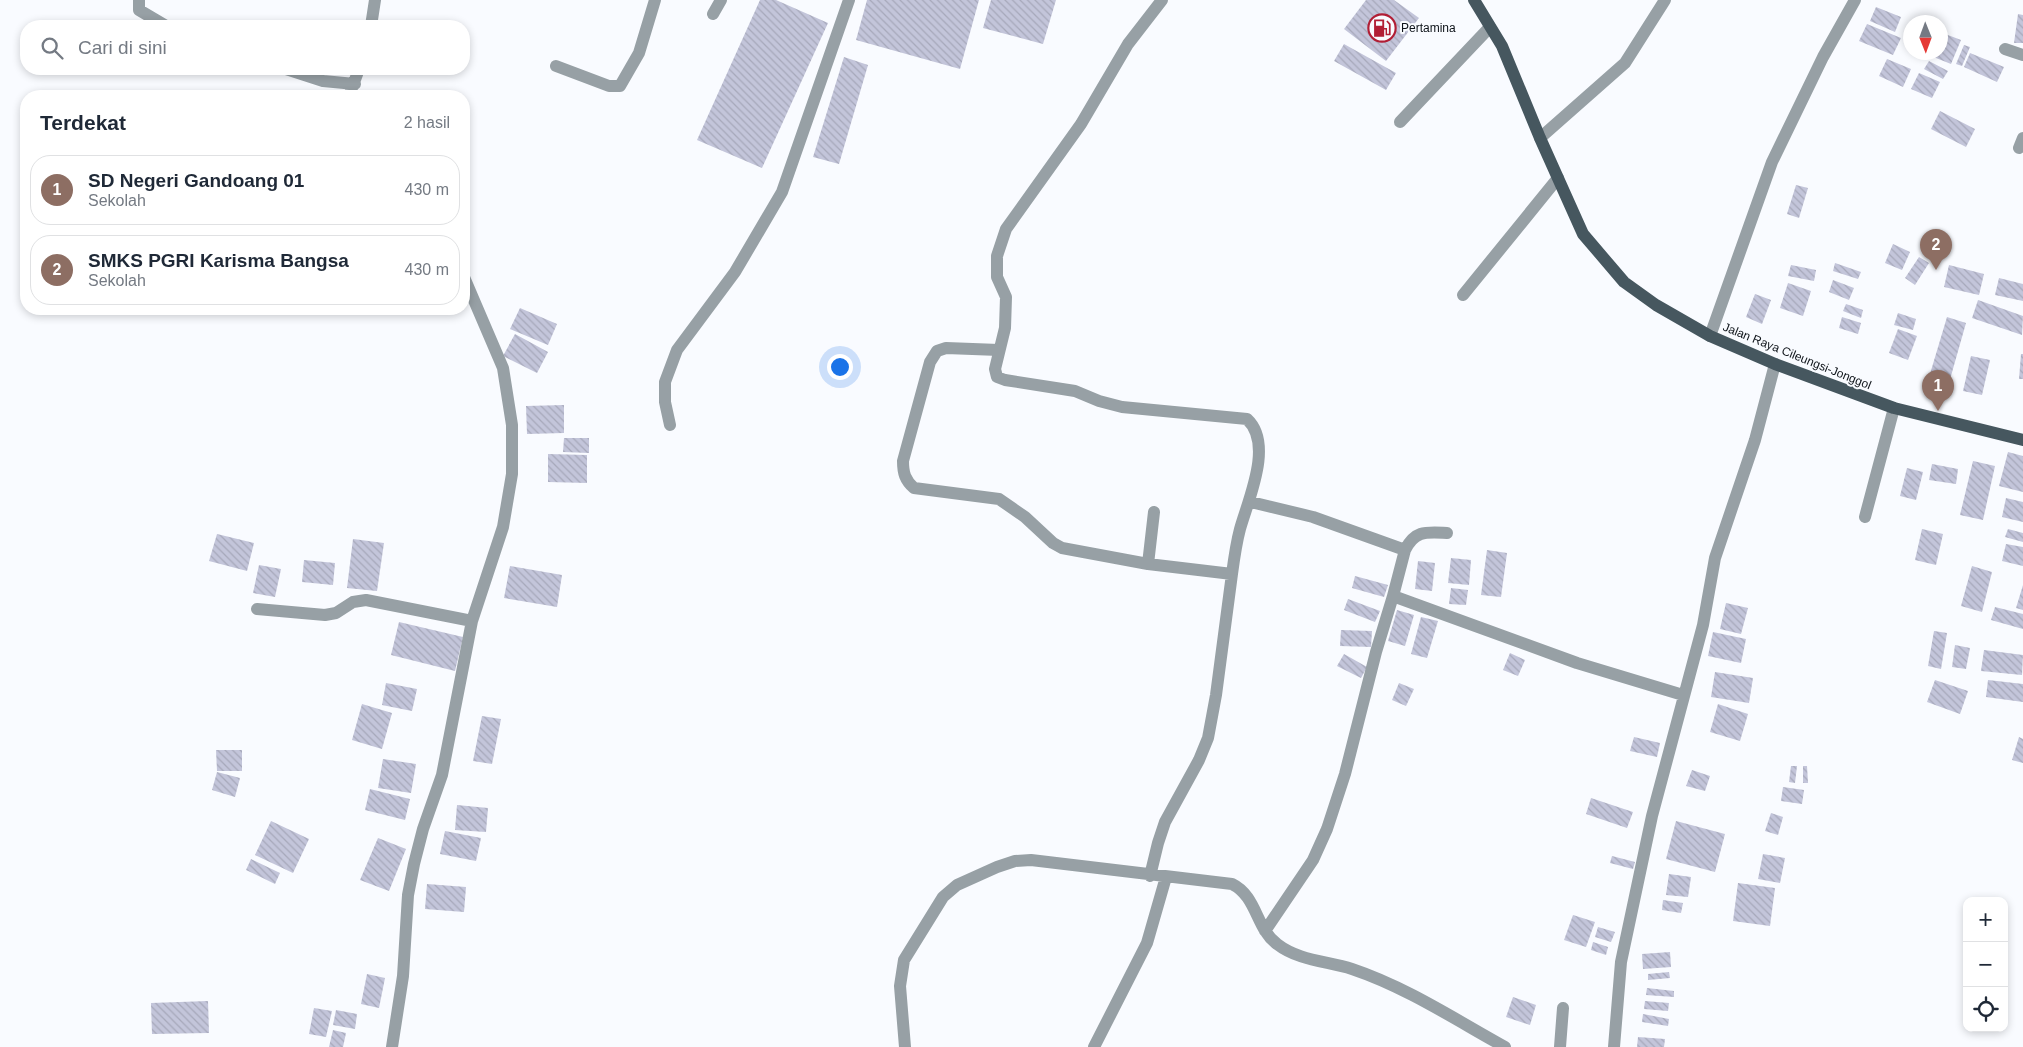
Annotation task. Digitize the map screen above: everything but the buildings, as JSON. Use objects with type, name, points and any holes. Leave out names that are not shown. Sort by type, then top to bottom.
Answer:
[{"type":"main road","name":"Jalan Raya Cileungsi-Jonggol","points":[[1474,0],[1502,46],[1540,138],[1583,234],[1624,282],[1656,305],[1710,336],[1775,364],[1894,408],[2023,440]]},
{"type":"street","points":[[139,0],[139,10],[156,20]]},
{"type":"street","points":[[372,20],[375,0]]},
{"type":"street","points":[[556,66],[609,86],[620,86],[639,53],[655,0]]},
{"type":"street","points":[[713,14],[721,0]]},
{"type":"street","points":[[670,425],[665,402],[665,382],[677,350],[734,272],[782,192],[849,0]]},
{"type":"street","points":[[1150,876],[1158,843],[1166,822],[1199,760],[1208,738],[1216,695],[1238,536],[1251,502],[1258,463],[1258,446],[1254,428],[1247,419],[1122,407],[1099,401],[1075,390],[1005,380],[997,377],[999,350],[1005,328],[1006,297],[997,277],[997,256],[1006,229],[1081,124],[1128,44],[1162,0]]},
{"type":"street","points":[[1540,138],[1625,63],[1665,0]]},
{"type":"street","points":[[1710,336],[1772,162],[1823,57],[1855,0]]},
{"type":"street","points":[[1400,122],[1490,27]]},
{"type":"street","points":[[2005,49],[2023,55]]},
{"type":"street","points":[[306,75],[322,80],[355,84]]},
{"type":"street","points":[[352,90],[357,75]]},
{"type":"street","points":[[1463,295],[1558,178]]},
{"type":"street","points":[[392,1047],[403,976],[408,895],[414,864],[423,829],[442,775],[472,620],[503,527],[512,474],[512,425],[503,368],[470,291]]},
{"type":"street","points":[[999,350],[946,348],[937,351],[930,362],[907,442],[903,472],[907,481],[914,488],[999,499],[1025,517],[1053,543],[1062,548],[1148,564],[1232,574]]},
{"type":"street","points":[[1614,1047],[1621,962],[1629,916],[1642,871],[1652,816],[1703,625],[1715,558],[1755,440],[1775,364]]},
{"type":"street","points":[[1865,517],[1894,408]]},
{"type":"street","points":[[1251,502],[1313,516],[1405,550]]},
{"type":"street","points":[[1148,564],[1154,512]]},
{"type":"street","points":[[1265,931],[1313,860],[1327,829],[1345,774],[1376,652],[1405,550],[1410,540],[1418,534],[1447,532]]},
{"type":"street","points":[[1393,596],[1577,663],[1683,695]]},
{"type":"street","points":[[257,609],[325,616],[336,613],[353,602],[366,600],[472,620]]},
{"type":"street","points":[[905,1047],[900,986],[904,960],[943,897],[957,884],[1014,861],[1030,860],[1166,878],[1218,882],[1239,888],[1253,906],[1265,931],[1276,944],[1301,957],[1353,969],[1411,996],[1505,1047]]},
{"type":"street","points":[[1094,1047],[1147,943],[1166,878]]},
{"type":"street","points":[[1560,1047],[1563,1008]]},
{"type":"place","name":"Pertamina","points":[[1382,28]]},
{"type":"place","name":"SMKS PGRI Karisma Bangsa","points":[[1936,270]]},
{"type":"place","name":"SD Negeri Gandoang 01","points":[[1938,411]]}]
